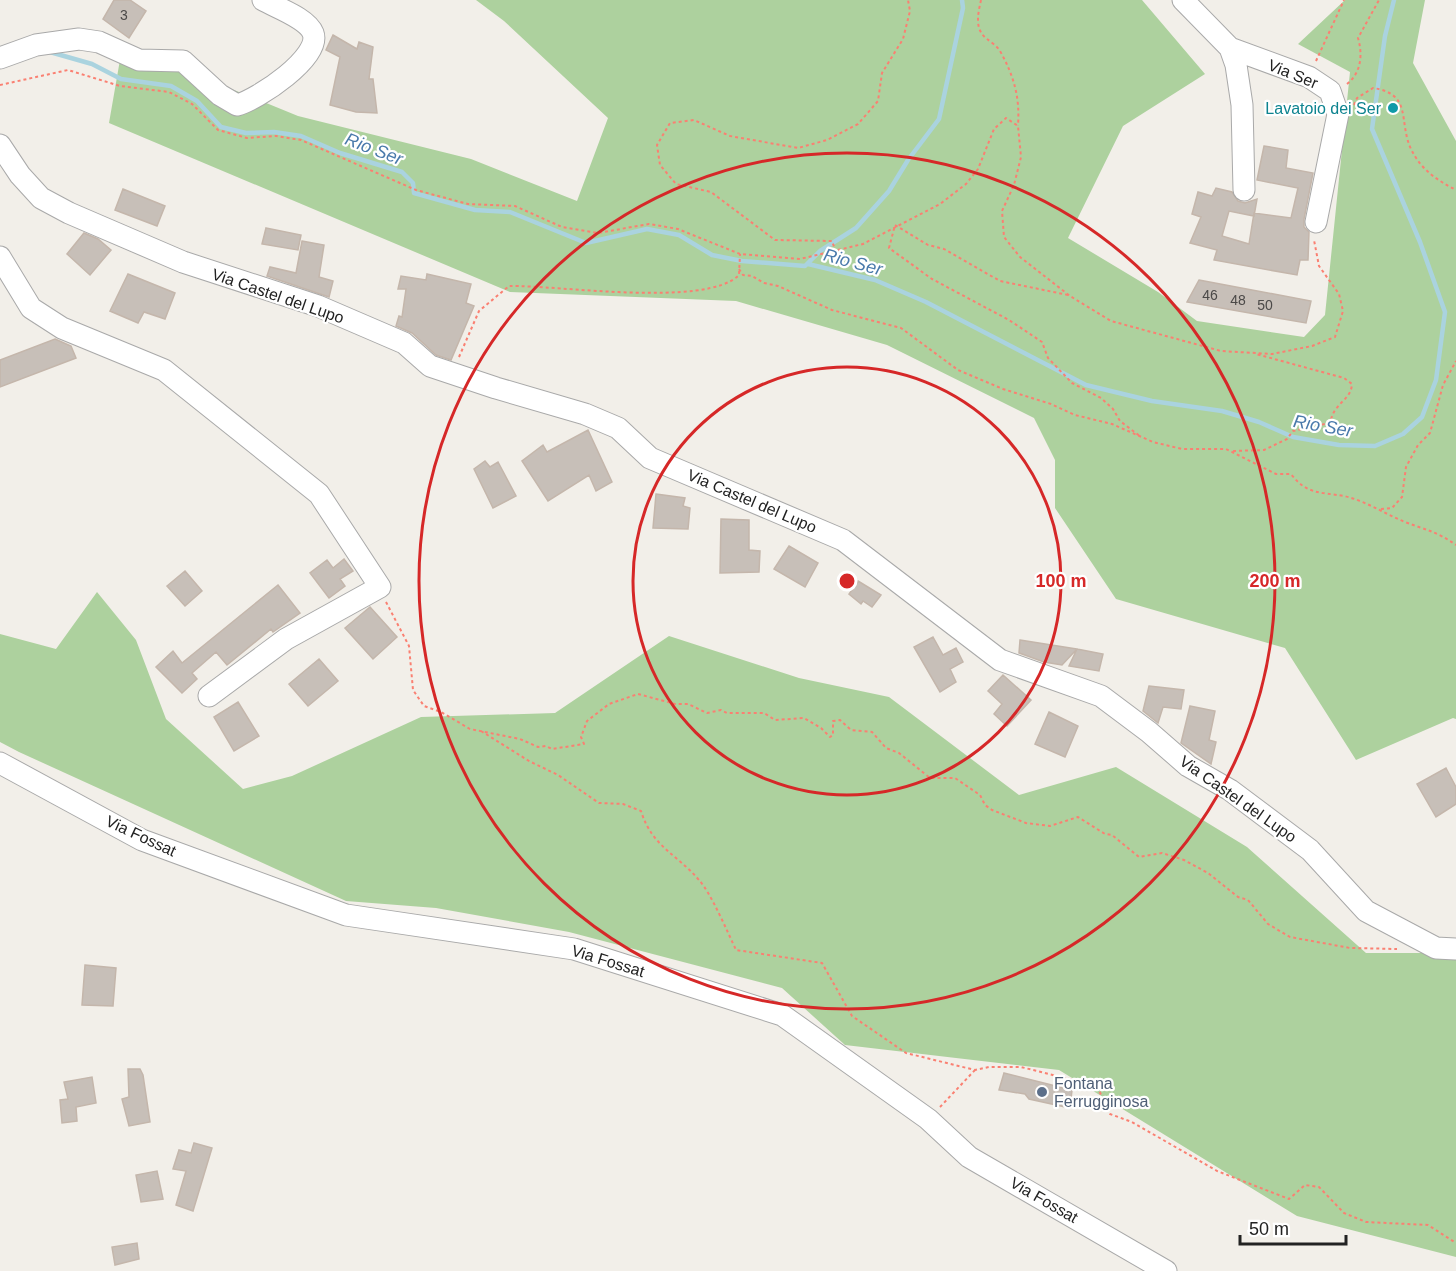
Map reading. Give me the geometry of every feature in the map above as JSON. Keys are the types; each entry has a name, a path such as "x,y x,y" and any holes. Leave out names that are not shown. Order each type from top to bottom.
{"street":[{"path":"0,67 36,45 79,39 99,42 138,60 183,61 220,95 237,105 247,103 309,55 314,46 313,33 305,23 263,0"},
{"name":"Via Ser","path":"1183,0 1230,48 1236,65 1242,105 1244,190"},
{"name":"Via Ser","path":"1230,48 1309,77 1330,91 1338,114 1316,222"},
{"name":"Via Castel del Lupo","path":"0,145 20,175 41,198 69,213 183,262 318,306 404,343 430,366 585,414 618,428 650,458 843,540 1000,660 1101,696 1149,732 1188,766 1230,790 1310,849 1366,911 1436,948 1456,949"},
{"path":"0,257 31,308 62,328 164,370 319,494 380,587 286,639 209,696"},
{"name":"Via Fossat","path":"0,763 142,840 346,915 574,949 782,1015 928,1119 969,1157 1166,1271"}],"path":[{"path":"836,252 832,241 776,240 711,192 676,184 660,165 657,145 670,123 694,120 729,136 798,147 827,140 858,124 878,101 882,73 903,39 910,11 909,0"},
{"path":"981,0 977,21 982,35 999,48 1016,84 1019,108 1021,157 1014,185 1002,211 1004,237 1020,258 1070,296 1111,321 1221,351 1282,352 1312,346 1335,337 1343,311 1339,294 1319,266 1314,238 1316,222"},
{"path":"1309,77 1344,0"},
{"path":"1344,86 1357,76 1362,52 1358,38 1379,0"},
{"path":"0,67 68,70 120,86 169,92 192,104 218,130 247,138 276,136 301,140 416,190 468,204 515,206 562,227 598,233 649,224 678,229 739,256 800,259 863,244 895,225 940,204 966,184 978,169 993,129 1006,118 1018,126"},
{"path":"1353,109 1357,98 1373,88 1389,90 1400,102 1411,149 1431,177 1456,190"},
{"path":"895,225 928,245 944,249 1000,281 1070,296"},
{"path":"895,225 888,249 932,279 1009,320 1042,342 1048,358 1072,383 1101,398 1113,408 1120,421 1143,438"},
{"path":"452,373 480,311 509,286 657,294 725,286 739,275 739,256"},
{"path":"739,269 743,275 752,276 770,286 778,286 832,310 901,328 958,370 1076,415 1112,424 1143,438 1182,449 1264,450 1287,439 1293,430 1329,423 1337,407 1343,404 1351,392 1353,384 1344,378 1249,353"},
{"path":"1378,509 1392,507 1402,497 1406,467 1418,445 1430,433 1443,385 1456,362"},
{"path":"1233,451 1276,474 1291,474 1300,485 1324,496 1345,496 1406,522 1436,531 1456,545"},
{"path":"380,587 409,646 410,677 416,697 431,710 441,712 470,729 479,729 504,738 520,739 538,747 577,747 584,744 581,737 587,721 609,705 638,694 675,704 688,704 707,713 721,710 727,713 764,713 776,720 804,718 821,728 830,737 833,735 833,721 840,720 851,730 872,732 886,748 899,753 930,778 947,776 968,784 980,795 986,806 1004,816 1041,826 1078,817 1105,834 1112,835 1139,857 1162,853 1184,860 1208,873 1238,897 1248,900 1268,924 1290,937 1350,948 1403,949"},
{"path":"479,729 529,761 558,775 599,803 623,804 641,811 646,828 662,848 701,882 736,950 822,963 852,1016 906,1053 975,1070 989,1067 1021,1067 1097,1086 1110,1114 1132,1122 1217,1171 1289,1199 1305,1185 1319,1188 1344,1213 1366,1222 1428,1225 1456,1243"},
{"path":"928,1119 975,1070"}],"green space":[{"path":"476,0 1142,0 1205,74 1123,126 1068,238 1158,292 1197,321 1304,337 1325,315 1350,72 1298,44 1345,0 1425,0 1413,63 1456,141 1456,719 1453,718 1356,760 1285,648 1116,599 1055,508 1055,460 1034,418 887,345 736,301 510,292 109,123 121,54 212,81 298,116 471,159 577,201 608,118 504,21"},
{"path":"97,592 136,640 166,719 243,789 292,776 421,717 555,713 669,636 799,678 889,697 1019,795 1116,767 1247,847 1366,953 1456,953 1456,1257 1297,1216 1059,1070 845,1045 782,988 569,932 436,908 346,901 0,742 0,634 56,649"}],"building":[{"path":"114,0 130,0 146,11 129,38 103,19"},
{"path":"333,35 357,49 359,42 373,47 369,79 373,79 377,113 356,112 330,105 340,57 326,50"},
{"path":"1264,146 1288,150 1286,168 1313,173 1304,219 1304,227 1309,232 1308,260 1300,260 1297,275 1214,260 1217,250 1190,243 1201,217 1192,214 1198,192 1212,196 1216,188 1232,192 1238,201 1245,203 1257,199 1255,213 1291,218 1298,188 1257,180","holes":["1229,211 1254,216 1249,244 1222,236"]},
{"path":"123,189 165,206 157,226 115,210"},
{"path":"266,228 301,235 298,250 262,244"},
{"path":"84,233 98,239 111,250 90,275 67,254"},
{"path":"302,241 324,245 319,277 333,281 329,297 267,276 270,267 296,273"},
{"path":"128,274 175,293 165,319 144,312 138,323 110,311"},
{"path":"427,274 471,284 466,303 474,306 451,360 436,355 412,333 396,326 399,316 402,317 406,289 398,289 401,276 426,280"},
{"path":"1199,280 1311,301 1306,323 1187,302"},
{"path":"55,339 71,346 76,358 0,387 0,360"},
{"path":"588,430 612,482 596,491 589,475 548,501 522,461 543,445 547,452"},
{"path":"485,461 490,467 498,462 516,496 493,508 474,469"},
{"path":"656,494 685,498 683,506 690,508 688,529 653,528"},
{"path":"721,519 749,520 749,550 760,551 759,572 720,573"},
{"path":"789,546 818,563 805,587 774,569"},
{"path":"344,559 353,571 340,579 345,586 329,598 310,573 327,560 333,568"},
{"path":"185,571 202,591 185,606 167,586"},
{"path":"858,581 881,595 872,607 863,601 861,604 849,594"},
{"path":"278,585 300,613 273,632 271,629 227,665 216,652 192,673 197,679 182,693 156,667 173,651 182,663"},
{"path":"370,607 397,637 373,659 345,628"},
{"path":"933,637 943,655 956,648 963,662 950,669 956,682 940,692 914,647"},
{"path":"1020,640 1077,649 1062,665 1044,662 1019,653"},
{"path":"1077,649 1103,654 1099,671 1069,666"},
{"path":"319,659 338,681 308,706 289,684"},
{"path":"1003,675 1031,700 1007,726 994,714 1002,704 988,691"},
{"path":"1149,686 1184,690 1181,709 1163,707 1158,723 1143,711"},
{"path":"238,702 259,736 234,751 214,717"},
{"path":"1190,706 1215,711 1209,740 1216,742 1211,764 1181,743"},
{"path":"1049,712 1078,726 1065,757 1035,744"},
{"path":"1446,768 1456,787 1456,804 1436,817 1417,784"},
{"path":"85,965 116,968 113,1006 82,1005"},
{"path":"128,1069 140,1069 143,1075 150,1122 129,1126 122,1099 129,1097"},
{"name":"Fontana Ferrugginosa","path":"1004,1073 1072,1090 1070,1108 1029,1099 1025,1094 999,1090"},
{"path":"92,1077 96,1103 76,1107 77,1121 62,1123 60,1100 68,1099 64,1082"},
{"path":"194,1143 212,1148 193,1211 176,1205 186,1171 173,1169 179,1150 191,1153"},
{"path":"157,1171 163,1199 141,1202 136,1175"},
{"path":"137,1243 139,1259 115,1265 112,1247"}],"waterway":[{"name":"Rio Ser","path":"50,52 92,64 121,79 171,86 197,101 221,127 246,133 274,132 301,136 340,153 402,172 413,183 414,193 475,210 510,212 586,243 647,229 679,235 712,255 742,261 805,266 820,251 856,228 889,191 908,160 939,119 963,8 962,0"},
{"name":"Rio Ser","path":"808,264 875,280 926,302 1086,385 1152,401 1222,411 1259,422 1293,437 1339,445 1375,446 1403,434 1422,417 1436,380 1445,312 1420,242 1372,129 1385,36 1394,0"}],"place":[{"name":"Lavatoio dei Ser","path":"1393,108"},
{"name":"Fontana Ferrugginosa","path":"1042,1092"}]}
